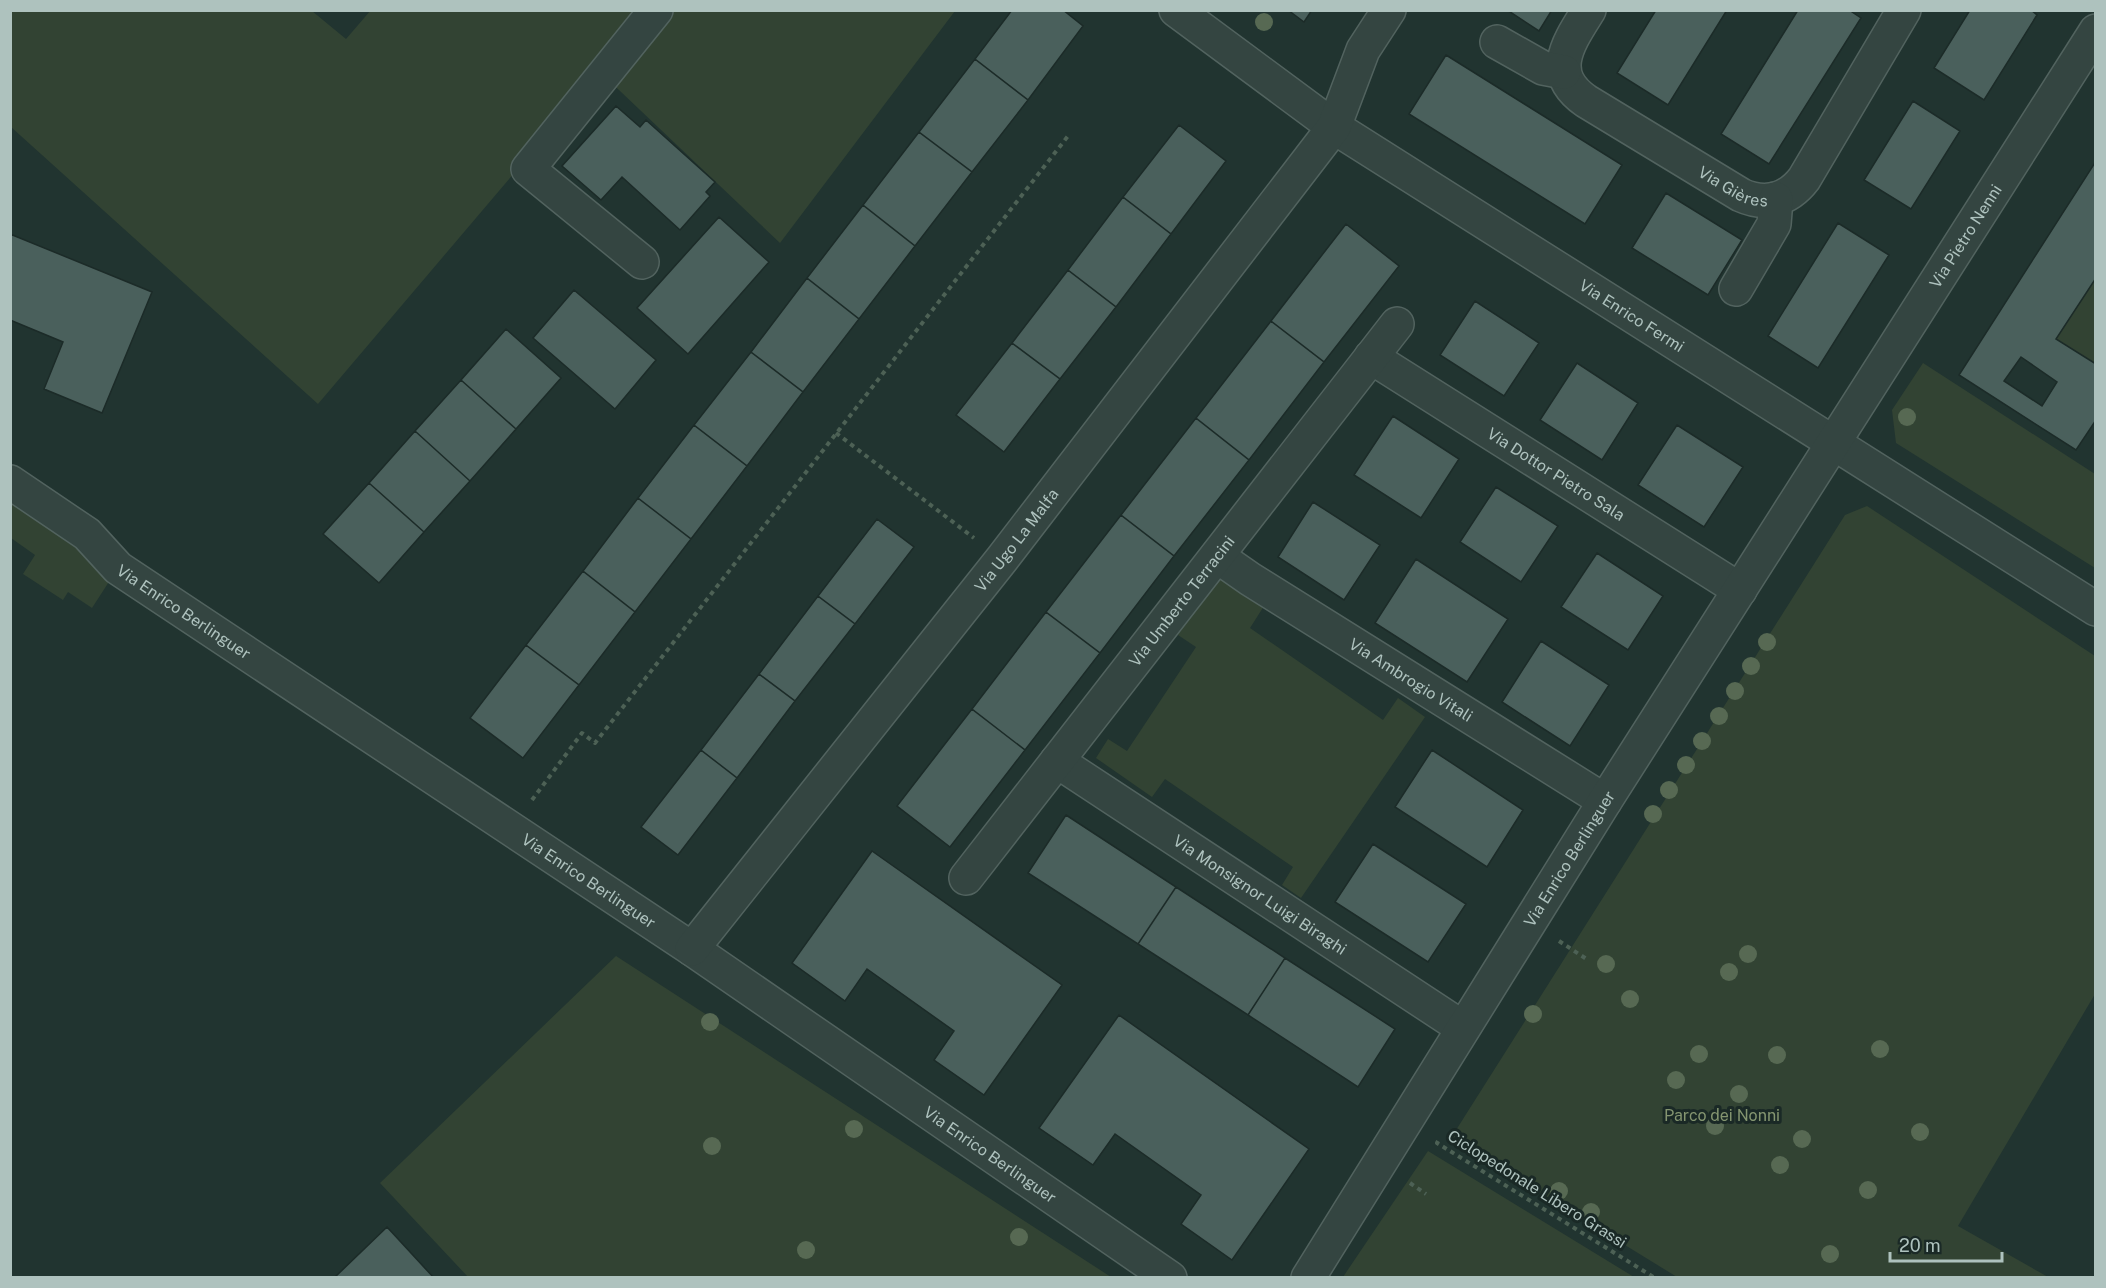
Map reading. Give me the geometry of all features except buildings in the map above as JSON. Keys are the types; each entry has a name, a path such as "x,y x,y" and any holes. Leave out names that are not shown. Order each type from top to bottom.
{"street":[{"path":"642,262 528,169 656,10"},
{"name":"Via Enrico Fermi","path":"1176,10 1334,127 2096,609"},
{"name":"Via Ugo La Malfa","path":"693,949 1002,559 1334,127 1363,50 1389,10"},
{"path":"1497,42 1543,68 1564,72 1566,50 1589,10"},
{"name":"Via Gières","path":"1564,72 1574,92 1586,101 1741,195 1762,201 1776,200 1795,189 1804,179 1904,10"},
{"name":"Via Pietro Nenni","path":"1834,444 2096,31"},
{"path":"1736,289 1774,224 1776,200"},
{"name":"Via Umberto Terracini","path":"966,878 1397,324"},
{"name":"Via Dottor Pietro Sala","path":"1371,357 1740,590"},
{"name":"Via Enrico Berlinguer","path":"1308,1278 1605,801 1834,444"},
{"name":"Via Enrico Berlinguer","path":"10,482 87,534 118,568 693,949 1170,1278"},
{"name":"Via Ambrogio Vitali","path":"1217,556 1605,801"},
{"name":"Via Monsignor Luigi Biraghi","path":"1057,761 1463,1028"}],"path":[{"path":"510,829 582,733 595,743 1068,136"},
{"path":"836,433 1002,559"},
{"path":"1558,941 1588,960"},
{"name":"Ciclopedonale Libero Grassi","path":"1442,1134 1437,1143 1654,1278"}],"green space":[{"path":"371,10 955,11 780,243 600,72 318,404 11,127 11,11 312,11 346,39"},
{"path":"2095,278 2095,364 2056,339"},
{"path":"1923,363 2095,474 2095,568 1896,443 1892,410"},
{"path":"10,502 114,574 92,608 68,592 63,600 23,574 35,555 11,538"},
{"name":"Parco dei Nonni","path":"1867,506 2095,656 2095,994 1958,1226 2048,1277 1677,1277 1451,1138 1845,515"},
{"path":"1218,574 1264,606 1250,628 1383,720 1398,698 1425,717 1301,898 1282,885 1293,867 1165,779 1152,797 1096,758 1108,739 1127,751 1196,647 1178,635"},
{"path":"616,956 1111,1277 468,1277 380,1183"},
{"path":"1428,1151 1634,1277 1343,1277"}]}
